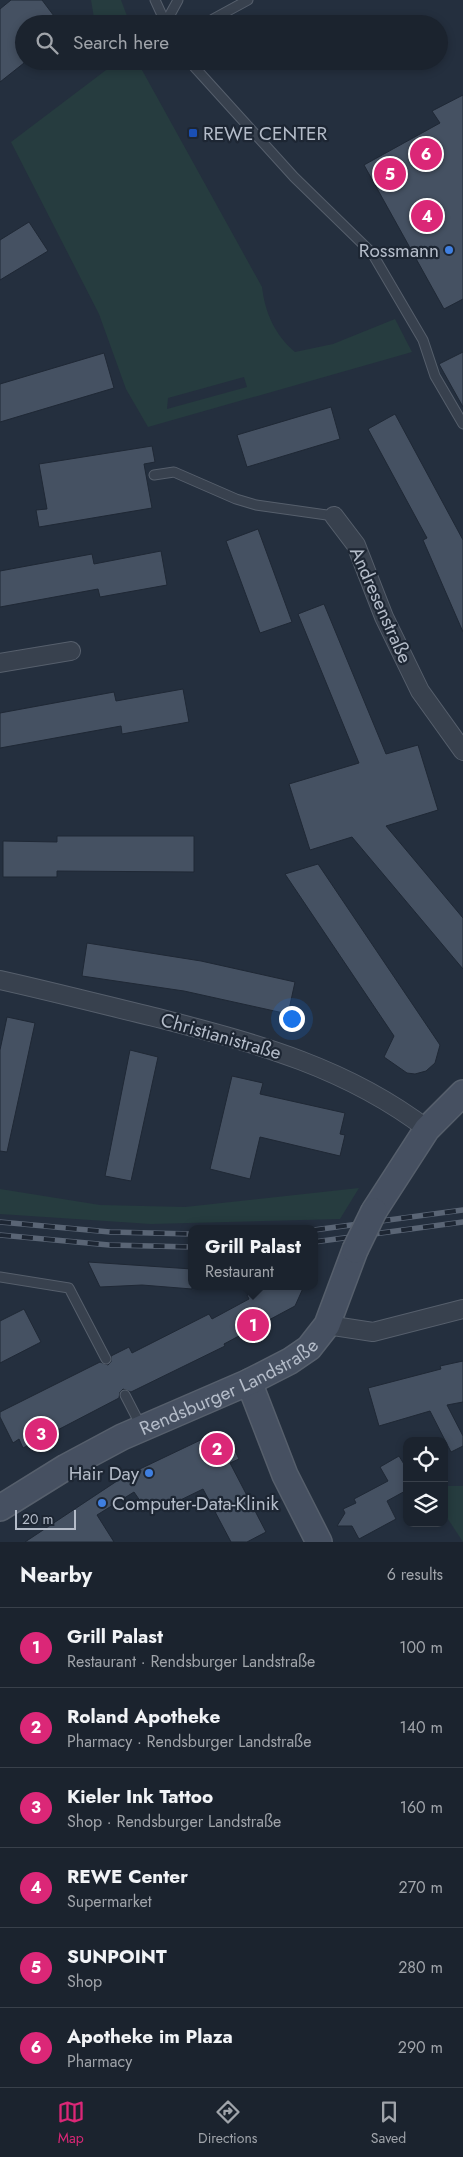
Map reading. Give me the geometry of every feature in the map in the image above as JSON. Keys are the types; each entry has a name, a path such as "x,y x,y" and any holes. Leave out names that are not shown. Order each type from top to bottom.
{"street":[{"name":"Andresenstraße","path":"334,516 356,545 384,618 420,691 463,751"},
{"path":"0,663 71,651"},
{"name":"Christianistraße","path":"0,980 268,1048 314,1064 364,1087 427,1129"},
{"path":"327,1325 355,1250 374,1211 427,1129 463,1092"},
{"name":"Rendsburger Landstraße","path":"0,1508 66,1467 142,1428 249,1382 290,1361 309,1348 327,1325 373,1332 463,1309"},
{"path":"249,1382 285,1475 319,1542"}],"lane":[{"path":"155,0 162,15"},
{"path":"170,15 178,0"},
{"path":"220,15 248,0"},
{"path":"197,70 294,177 372,253 422,340 435,376 463,424"},
{"name":"Andresenstraße","path":"154,476 174,472 256,505 334,516"},
{"path":"0,1277 70,1288 106,1359"},
{"path":"125,1395 142,1428"}],"green space":[{"path":"91,0 121,0 127,15 94,15"},
{"path":"106,70 142,70 262,287 268,315 288,345 295,352 333,344 395,319 412,352 148,427 126,389 99,314 11,142","holes":["244,377 247,387 167,409 168,398"]},
{"path":"359,1188 340,1219 151,1224 0,1214 0,1189 100,1205 185,1207"},
{"path":"448,1486 463,1486 463,1542 448,1519"}],"building":[{"path":"11,0 42,0 53,15 15,15 15,70 0,82 0,9"},
{"name":"REWE CENTER","path":"463,95 463,299 444,309 364,165 440,123 432,111"},
{"path":"29,222 48,251 0,280 0,240"},
{"path":"463,352 463,407 439,364"},
{"path":"104,353 114,388 0,422 0,384"},
{"path":"331,407 340,439 247,467 237,435"},
{"path":"395,414 463,540 463,632 423,540 427,538 368,429"},
{"path":"152,446 155,462 144,464 152,508 39,527 36,510 47,509 39,464"},
{"path":"258,529 292,622 260,633 226,541"},
{"path":"161,551 167,585 100,597 98,589 0,607 0,571 92,554 94,564"},
{"path":"324,604 386,754 418,745 438,810 386,826 463,918 463,969 352,837 310,850 289,784 359,763 298,614"},
{"path":"183,689 189,722 122,734 121,726 0,748 0,713 114,692 116,701"},
{"path":"57,836 194,836 194,872 57,871 57,877 3,877 3,841 57,842"},
{"path":"318,864 440,1045 435,1063 426,1071 415,1074 407,1073 384,1057 394,1036 285,874"},
{"path":"87,943 201,961 295,982 288,1014 184,991 82,976"},
{"path":"7,1017 35,1023 7,1152 0,1151 0,1050"},
{"path":"130,1050 158,1057 131,1181 105,1176"},
{"path":"232,1076 263,1083 260,1094 345,1113 340,1134 345,1135 340,1156 260,1137 250,1179 210,1169"},
{"path":"88,1262 188,1269 188,1289 142,1285 100,1287"},
{"path":"258,1290 302,1290 295,1306 224,1344 225,1346 131,1392 123,1389 120,1392 119,1398 23,1448 19,1439 13,1443 0,1417 0,1412 100,1362 108,1365 111,1362 111,1356 129,1347 132,1353 209,1314 212,1319 249,1299 247,1295"},
{"path":"24,1309 41,1342 0,1363 0,1321"},
{"path":"463,1361 463,1402 447,1405 463,1436 463,1446 451,1452 448,1446 448,1437 443,1437 430,1411 379,1426 368,1388 441,1369 440,1366"},
{"path":"209,1436 232,1445 239,1459 230,1463 266,1532 247,1542 231,1542 203,1489 158,1511 154,1503 145,1508 134,1492 97,1515 114,1542 25,1542 123,1477"},
{"path":"399,1456 403,1462 403,1492 387,1501 396,1519 359,1539 352,1526 337,1526 345,1513 343,1509 356,1503 354,1499 388,1481 380,1467"}],"railway":[{"path":"318,1229 463,1210"},
{"path":"0,1222 110,1232 188,1234"},
{"path":"318,1241 463,1222"},
{"path":"0,1235 109,1245 188,1247"}],"place":[{"name":"REWE CENTER","path":"193,133"},
{"name":"Apotheke im Plaza","path":"426,154"},
{"name":"SUNPOINT","path":"390,174"},
{"name":"REWE Center","path":"427,216"},
{"name":"Rossmann","path":"449,250"},
{"name":"Grill Palast","path":"253,1325"},
{"name":"Kieler Ink Tattoo","path":"41,1434"},
{"name":"Roland Apotheke","path":"217,1449"},
{"name":"Hair Day","path":"149,1473"},
{"name":"Computer-Data-Klinik","path":"102,1503"}]}
